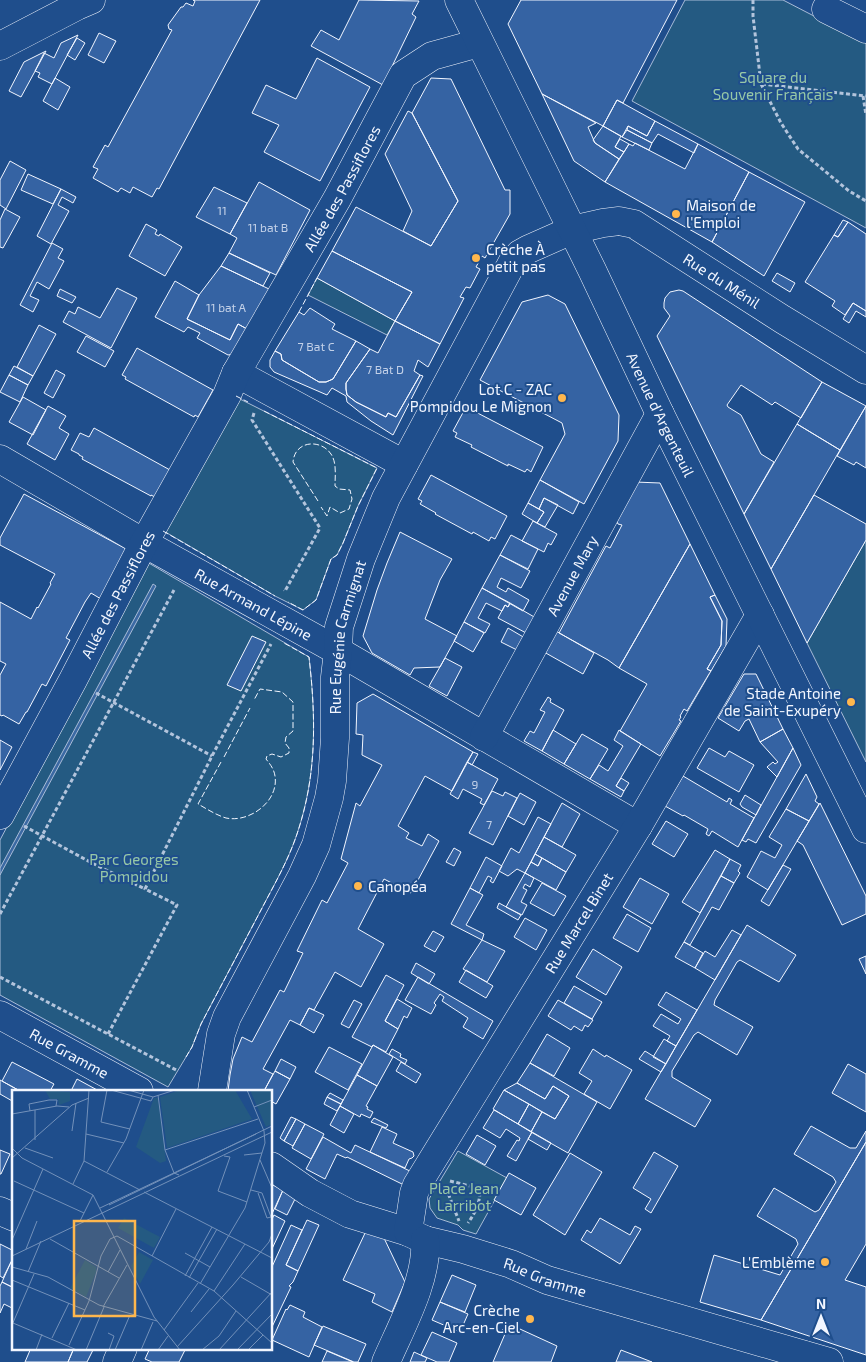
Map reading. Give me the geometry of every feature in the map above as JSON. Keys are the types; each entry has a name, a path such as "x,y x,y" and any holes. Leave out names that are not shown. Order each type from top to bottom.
{"street":[{"name":"Avenue d'Argenteuil","path":"458,0 572,230 660,414 866,829"},
{"path":"0,46 83,2"},
{"path":"826,9 866,29"},
{"name":"Allée des Passiflores","path":"0,815 144,543 227,394 236,373 337,198 403,75 432,56 478,42"},
{"name":"Rue du Ménil","path":"572,230 619,221 634,224 782,319 866,370"},
{"name":"Rue Eugénie Carmignat","path":"212,1090 221,1034 227,1017 302,876 316,845 332,781 335,738 335,677 339,627 361,559 386,498 513,261 529,249 572,230"},
{"path":"236,373 404,464"},
{"name":"Avenue Mary","path":"484,737 660,414"},
{"name":"Rue Armand Lépine","path":"0,459 144,543 338,651 638,826"},
{"name":"Rue Marcel Binet","path":"386,1362 417,1289 424,1257 416,1236 414,1193 435,1173 760,615"},
{"name":"Rue Gramme","path":"0,1016 137,1090"},
{"name":"Rue Gramme","path":"272,1167 310,1193 350,1214 511,1264 547,1280 799,1358 829,1362"},
{"path":"0,1211 12,1216"},
{"path":"116,1362 122,1350"}],"path":[{"path":"753,0 753,16 761,84 781,123 798,149 849,191 866,201"},
{"path":"761,84 864,96 866,115"},
{"path":"264,389 252,420 320,528 285,591 277,586"},
{"path":"0,914 112,702 174,590"},
{"path":"145,889 212,756 284,621"},
{"path":"97,694 212,756"},
{"path":"26,827 92,863 178,905 108,1034"},
{"path":"0,977 178,1071"},
{"path":"435,1173 459,1221"},
{"path":"435,1173 474,1187 480,1193 479,1203 474,1214 463,1230"}],"green space":[{"name":"Square du Souvenir Français","path":"685,0 783,0 866,43 866,228 632,101"},
{"path":"317,278 395,321 387,335 308,295"},
{"path":"234,396 377,468 337,555 331,559 316,600 303,610 275,596 162,530"},
{"name":"Stade Antoine de Saint-Exupéry","path":"866,540 866,762 807,643"},
{"name":"Parc Georges Pompidou","path":"147,562 309,657 314,724 308,790 304,812 293,844 276,882 201,1024 192,1047 168,1087 0,995 0,840"},
{"name":"Place Jean Larribot","path":"458,1151 507,1178 476,1234 437,1218 430,1208 429,1199"}],"shaded area":[{"path":"153,584 156,586 0,875 0,868"}],"building":[{"path":"193,0 260,0 159,189 157,188 152,197 133,187 130,193 121,188 118,192 93,178 98,169 93,167 105,145 108,147 172,30 169,29 168,25 186,3 193,6 195,1"},
{"path":"359,0 419,1 412,14 416,17 383,85 311,46 321,30 339,40"},
{"path":"521,0 677,0 623,103 617,100 603,126 542,94 508,24"},
{"path":"99,33 116,41 104,63 88,55"},
{"path":"78,35 52,84 38,77 40,73 35,71 44,53 54,58 61,43"},
{"path":"77,38 85,43 75,60 67,55"},
{"path":"46,51 21,97 9,91 24,62"},
{"path":"317,58 370,87 320,181 264,152 279,125 252,113 266,85 296,99"},
{"path":"55,78 70,87 58,110 43,101"},
{"path":"431,78 451,79 505,190 510,190 510,214 485,258 482,256 476,267 480,269 470,288 466,287 460,297 464,298 440,344 395,321 412,292 332,251 356,207 431,246 458,201 412,113"},
{"path":"542,94 596,123 588,127 595,143 619,159 605,182 574,161"},
{"path":"617,100 655,121 647,136 628,126 622,137 603,126"},
{"path":"408,111 412,113 458,201 431,246 403,231 412,211 385,154"},
{"path":"655,121 698,144 694,153 658,134 652,143 627,130 628,126 647,136"},
{"path":"603,126 621,136 615,147 624,152 619,159 593,140"},
{"path":"627,130 652,143 649,150 622,137"},
{"path":"620,139 629,144 624,152 615,147"},
{"path":"635,143 685,169 698,144 749,172 712,242 605,182 629,144 633,146"},
{"path":"10,161 26,170 6,209 0,205 0,180"},
{"path":"749,172 805,202 764,276 712,242"},
{"path":"28,174 61,189 53,204 21,190"},
{"path":"259,182 310,210 276,275 229,253 237,238 230,234"},
{"path":"214,187 247,203 230,234 196,217"},
{"path":"61,189 76,197 73,203 62,197 58,205 69,211 51,244 37,236"},
{"path":"5,209 20,217 3,248 0,247 0,220"},
{"path":"843,220 848,222 838,237 834,235"},
{"path":"848,222 866,234 866,311 853,303 845,315 832,306 835,301 805,282 834,235 838,237"},
{"path":"146,224 157,230 155,234 159,236 160,234 182,247 165,276 129,256"},
{"path":"52,243 63,249 58,258 64,261 49,289 37,282 30,296 39,300 33,312 20,305"},
{"path":"332,251 412,292 395,321 317,278"},
{"path":"229,253 270,273 263,286 221,266"},
{"path":"221,266 269,289 247,329 238,324 230,340 187,319 199,295"},
{"path":"777,273 795,283 790,292 772,281"},
{"path":"175,281 199,295 187,319 230,340 238,324 247,329 234,354 228,355 197,338 200,333 188,327 184,332 155,317"},
{"path":"117,288 137,298 111,348 63,322 69,311 75,314 78,307 100,318"},
{"path":"60,289 76,297 72,303 57,296"},
{"path":"679,290 822,382 801,418 775,402 772,405 741,385 727,405 741,415 761,454 774,462 744,514 657,336 670,316 664,308 665,298 670,292"},
{"name":"Lot C - ZAC Pompidou Le Mignon","path":"548,295 565,304 619,415 618,441 584,504 540,480 565,434 562,423 480,380 522,302"},
{"path":"853,303 866,311 866,317 856,311 849,323 843,319"},
{"path":"310,308 335,324 332,329 356,341 333,379 326,382 319,382 282,360 281,354 275,351 299,312 304,315"},
{"path":"395,321 440,344 428,367 418,360 414,371 420,375 396,417 388,413 386,417 356,402 347,395 346,383 370,349 378,353"},
{"path":"39,325 56,334 33,376 17,367"},
{"path":"86,336 114,351 105,367 77,352"},
{"path":"356,341 370,349 346,383 347,395 356,402 386,417 388,413 396,417 420,375 423,376 393,435 371,421 347,402 346,396 332,388 327,395 274,372 270,367 270,360 275,351 281,354 282,360 319,382 326,382 333,379"},
{"path":"137,348 213,390 198,417 195,415 194,417 125,379 126,377 122,375"},
{"path":"14,366 33,376 28,385 9,375"},
{"path":"56,370 65,375 53,398 44,393"},
{"path":"9,375 28,385 20,402 0,392"},
{"path":"822,382 866,406 840,450 797,424"},
{"path":"23,397 46,410 33,435 9,422"},
{"path":"48,406 66,416 59,428 69,434 55,460 27,444"},
{"path":"866,406 866,468 856,462 854,465 837,456"},
{"path":"466,407 543,447 531,472 527,469 525,472 508,464 508,466 455,437 457,433 453,431"},
{"path":"797,424 840,450 771,569 744,514"},
{"path":"94,428 170,470 155,497 82,459 83,457 71,450 80,433 89,437"},
{"path":"431,475 507,516 495,539 491,537 489,541 473,532 472,534 420,504 422,501 418,499"},
{"path":"540,480 579,502 573,514 544,498 539,509 528,503"},
{"path":"635,482 660,483 690,544 619,668 559,633 606,546 610,548 622,525 618,524 615,518"},
{"path":"24,494 128,550 101,599 91,593 85,602 66,638 70,640 46,686 42,684 19,724 0,715 0,675 6,664 0,661 0,602 31,619 55,574 0,545 0,538"},
{"path":"814,495 866,524 866,540 807,643 771,569"},
{"path":"544,498 558,505 545,527 537,523 544,512 539,509"},
{"path":"528,503 544,512 537,523 522,514"},
{"path":"533,521 557,534 551,545 548,543 544,552 522,541"},
{"path":"400,532 452,559 440,580 425,619 457,636 440,667 414,668 410,675 372,653 363,636 377,590"},
{"path":"511,535 538,549 528,569 500,555"},
{"path":"690,544 715,595 710,597 722,621 721,645 707,669 711,671 687,711 684,709 679,720 681,721 660,756 620,731 647,684 619,668"},
{"path":"500,555 530,571 521,588 501,578 497,587 506,592 508,588 529,600 523,611 482,588"},
{"path":"482,588 510,603 508,607 505,605 502,611 486,603 478,618 490,624 485,633 464,622"},
{"path":"715,595 727,619 726,646 711,671 707,669 721,645 722,621 710,597"},
{"path":"510,603 536,618 528,634 498,618 505,605 508,607"},
{"path":"464,622 484,633 473,652 454,641"},
{"path":"508,628 525,638 517,650 501,642"},
{"path":"556,631 594,653 583,674 544,652"},
{"path":"252,636 266,642 241,691 227,685"},
{"path":"445,658 462,667 447,696 429,686"},
{"path":"744,674 756,674 783,729 760,742 749,719 745,721 739,731 718,718"},
{"name":"Canopéa","path":"373,694 473,752 452,791 425,776 398,826 409,833 406,838 422,846 428,834 439,841 411,893 384,879 358,929 384,944 361,987 335,972 314,1010 309,1008 300,1025 290,1020 263,1069 273,1074 265,1090 228,1090 233,1059 242,1037 252,1042 280,990 284,992 303,953 297,951 322,900 327,903 348,863 341,859 356,803 360,806 382,765 362,755 363,735 356,734 357,703"},
{"path":"548,697 551,699 550,702 564,710 542,751 524,741 530,731 534,733 545,712 540,710"},
{"path":"783,729 793,748 777,777 767,767 773,762 775,764 778,762 760,742"},
{"path":"553,730 576,744 564,764 542,751"},
{"path":"619,730 641,744 616,786 624,791 621,797 590,779 599,765 608,771 623,746 614,740"},
{"path":"582,734 608,749 590,779 564,764"},
{"path":"0,740 12,747 0,770"},
{"path":"709,748 725,757 729,751 754,765 739,792 697,768"},
{"path":"793,748 801,765 756,843 748,839 746,842 742,840"},
{"path":"473,752 478,754 472,765 467,762"},
{"path":"467,762 498,779 484,805 480,803 482,799 463,789 458,799 450,794"},
{"path":"806,774 817,797 815,801 819,804 809,821 786,809"},
{"path":"683,776 727,802 729,798 732,800 730,804 754,818 738,847 712,831 709,836 706,834 708,829 665,806"},
{"path":"621,778 629,783 624,791 616,786"},
{"path":"492,791 503,796 505,792 517,798 493,845 469,833"},
{"path":"520,793 536,802 524,825 508,816"},
{"path":"745,795 761,805 756,815 740,804"},
{"path":"562,803 580,814 562,847 544,837"},
{"path":"820,803 866,896 866,914 842,925 803,845 797,841"},
{"path":"786,809 809,821 768,890 747,877 761,851 775,858 782,845 769,837"},
{"path":"538,817 551,824 525,873 517,869 508,876 499,871 511,848 519,853"},
{"path":"666,821 688,834 674,857 652,844"},
{"path":"544,837 576,855 566,872 535,854"},
{"path":"454,848 461,852 454,866 446,862"},
{"path":"715,850 730,859 700,913 682,902"},
{"path":"535,854 542,858 538,866 531,862"},
{"path":"486,857 502,866 493,883 490,881 492,878 488,876 479,893 470,888"},
{"path":"542,858 566,872 556,890 525,873 531,862 538,866"},
{"path":"730,859 741,865 738,871 740,873 734,883 721,876"},
{"path":"783,865 791,869 769,906 761,901"},
{"path":"525,873 534,878 530,887 525,884 523,888 527,890 521,902 527,905 522,915 506,907"},
{"path":"721,876 734,883 719,910 712,907 690,945 684,942"},
{"path":"640,878 669,894 652,924 623,907"},
{"path":"542,883 566,896 554,916 530,903"},
{"path":"470,888 483,895 466,925 484,934 482,940 451,924"},
{"path":"499,903 521,915 518,920 497,908"},
{"path":"627,914 651,928 638,952 613,938"},
{"path":"525,918 547,930 536,950 514,937"},
{"path":"747,925 796,955 779,982 740,960 737,962 714,1005 753,1027 737,1055 698,1032 694,1035 672,1071 672,1077 711,1100 695,1127 645,1099"},
{"path":"732,930 741,935 715,980 695,968 705,951 715,957"},
{"path":"433,931 444,937 435,952 424,946"},
{"path":"482,940 505,951 487,982 463,969"},
{"path":"684,942 703,953 695,968 675,957"},
{"path":"593,949 622,967 606,995 576,977"},
{"path":"866,956 866,974 859,959"},
{"path":"416,963 435,974 429,984 411,973"},
{"path":"466,970 493,986 486,998 459,982"},
{"path":"386,975 404,985 385,1021 398,1029 386,1052 352,1037"},
{"path":"418,977 493,1021 483,1039 463,1027 468,1018 442,1001 444,997 440,994 434,1003 436,1005 431,1014 405,1000"},
{"path":"574,986 602,1002 592,1019 564,1003"},
{"path":"666,992 697,1010 676,1046 667,1041 670,1036 653,1026 661,1014 678,1024 681,1019 658,1005"},
{"path":"397,999 412,1008 407,1018 404,1016 398,1029 385,1021"},
{"path":"354,1000 362,1004 349,1028 341,1024"},
{"path":"558,1000 593,1020 588,1027 585,1025 582,1031 574,1026 571,1030 548,1016"},
{"path":"309,1008 324,1015 314,1033 300,1025"},
{"path":"547,1034 570,1048 554,1076 530,1063"},
{"path":"664,1039 676,1046 666,1064 653,1057"},
{"path":"373,1045 393,1057 377,1086 357,1075"},
{"path":"329,1047 362,1064 348,1090 315,1072"},
{"path":"392,1049 401,1054 400,1057 407,1060 405,1064 389,1054"},
{"path":"593,1049 632,1070 610,1109 584,1094 592,1081 579,1073"},
{"path":"645,1051 666,1064 661,1072 639,1059"},
{"path":"281,1059 296,1067 290,1079 275,1071"},
{"path":"12,1062 54,1084 51,1090 18,1090 2,1081"},
{"path":"401,1062 421,1074 416,1083 396,1071"},
{"path":"530,1063 597,1102 568,1153 531,1132 542,1112 555,1119 569,1096 553,1086 545,1099 517,1083"},
{"path":"848,1064 866,1074 866,1112 832,1093"},
{"path":"275,1071 290,1079 276,1104 272,1102 272,1090 265,1090"},
{"path":"357,1075 377,1086 366,1106 368,1107 367,1109 373,1112 370,1118 361,1114 360,1117 340,1106"},
{"path":"77,1079 97,1090 72,1090"},
{"path":"0,1080 18,1090 12,1090 12,1101 0,1094"},
{"path":"517,1083 545,1099 553,1086 569,1096 555,1119 504,1090"},
{"path":"504,1090 529,1104 518,1124 493,1109"},
{"path":"330,1093 343,1100 341,1104 327,1097"},
{"path":"327,1097 341,1104 337,1111 324,1104"},
{"path":"529,1104 542,1112 531,1132 518,1124"},
{"path":"340,1106 354,1114 344,1133 330,1125"},
{"path":"494,1110 532,1132 516,1161 507,1156 520,1138 506,1129 500,1138 483,1128"},
{"path":"291,1117 296,1119 284,1141 280,1138"},
{"path":"374,1118 388,1125 386,1128 371,1122"},
{"path":"296,1119 305,1124 293,1146 284,1141"},
{"path":"305,1124 324,1134 311,1159 292,1148"},
{"path":"811,1126 850,1148 856,1148 866,1131 866,1142 761,1320 700,1302 714,1255 780,1275 798,1244 796,1239 757,1216 774,1188 815,1212 819,1210 836,1182 833,1177 794,1154"},
{"path":"382,1127 397,1134 393,1143 413,1152 414,1156 409,1159 405,1168 370,1152"},
{"path":"532,1132 551,1143 547,1150 528,1139"},
{"path":"477,1135 496,1146 485,1165 466,1154"},
{"path":"323,1137 351,1153 355,1145 412,1172 404,1185 337,1154 325,1179 306,1169"},
{"name":"L'Emblème","path":"866,1142 866,1244 845,1280 866,1287 866,1355 761,1320"},
{"path":"0,1150 10,1154 1,1174 0,1174"},
{"path":"654,1152 678,1166 651,1213 645,1209 651,1199 633,1188"},
{"path":"570,1153 602,1172 565,1235 533,1215"},
{"path":"509,1173 536,1188 521,1215 494,1200"},
{"path":"272,1184 283,1190 272,1214"},
{"path":"283,1190 296,1197 287,1215 275,1209"},
{"path":"274,1215 285,1221 272,1249 272,1219"},
{"path":"600,1218 630,1235 635,1226 641,1229 620,1264 581,1240 587,1230 591,1233"},
{"path":"307,1220 319,1225 298,1271 286,1265"},
{"path":"291,1225 302,1230 286,1265 298,1271 289,1286 291,1287 272,1327 272,1267"},
{"path":"366,1231 383,1236 405,1282 392,1312 372,1302 375,1294 343,1280"},
{"path":"0,1244 12,1250 12,1260 3,1278 0,1276"},
{"path":"11,1262 12,1262 12,1287 2,1282"},
{"path":"452,1275 476,1285 465,1312 440,1302"},
{"path":"2,1282 12,1287 12,1308 4,1304 0,1313 0,1286"},
{"path":"440,1302 468,1314 460,1332 432,1320"},
{"path":"290,1305 305,1312 303,1317 322,1327 309,1357 272,1340 286,1309"},
{"path":"509,1324 557,1346 551,1362 493,1362 505,1334 501,1333 503,1329 506,1330"},
{"path":"323,1326 366,1344 358,1362 314,1345"},
{"path":"432,1332 457,1343 449,1362 437,1362 421,1355"},
{"path":"30,1350 73,1350 68,1362 25,1362"},
{"path":"73,1350 93,1350 87,1362 68,1362"},
{"path":"149,1350 185,1350 179,1362 152,1362 145,1359"},
{"path":"621,1350 652,1362 616,1362"},
{"path":"327,1351 353,1362 322,1362"},
{"path":"414,1352 427,1358 425,1362 410,1362"}],"fence":[{"path":"299,312 317,278"},
{"path":"236,396 248,402"},
{"path":"264,411 377,468 337,555 331,559 316,600 303,610 288,602"},
{"path":"318,501 293,462 298,449 309,444 321,446 331,454 335,465 335,486 339,489 350,490 352,499 349,509 340,513 330,507 327,516 321,507"},
{"path":"163,531 275,596"},
{"path":"186,1057 201,1024 276,882 293,844 304,812 311,768 314,724 309,657 284,643"},
{"path":"221,762 198,804 222,817 235,819 253,814 268,802 275,785 275,776 272,767 266,759 267,756 272,754 281,757 289,753 289,748 285,743 286,737 293,731 293,702 282,692 260,689 254,700"},
{"path":"224,757 250,708"}],"place":[{"name":"Maison de l'Emploi","path":"676,214"},
{"name":"Crèche À petit pas","path":"476,258"},
{"name":"Lot C - ZAC Pompidou Le Mignon","path":"562,398"},
{"name":"Stade Antoine de Saint-Exupéry","path":"851,702"},
{"name":"Canopéa","path":"358,886"},
{"name":"L'Emblème","path":"825,1262"},
{"name":"Crèche Arc-en-Ciel","path":"530,1319"}]}
